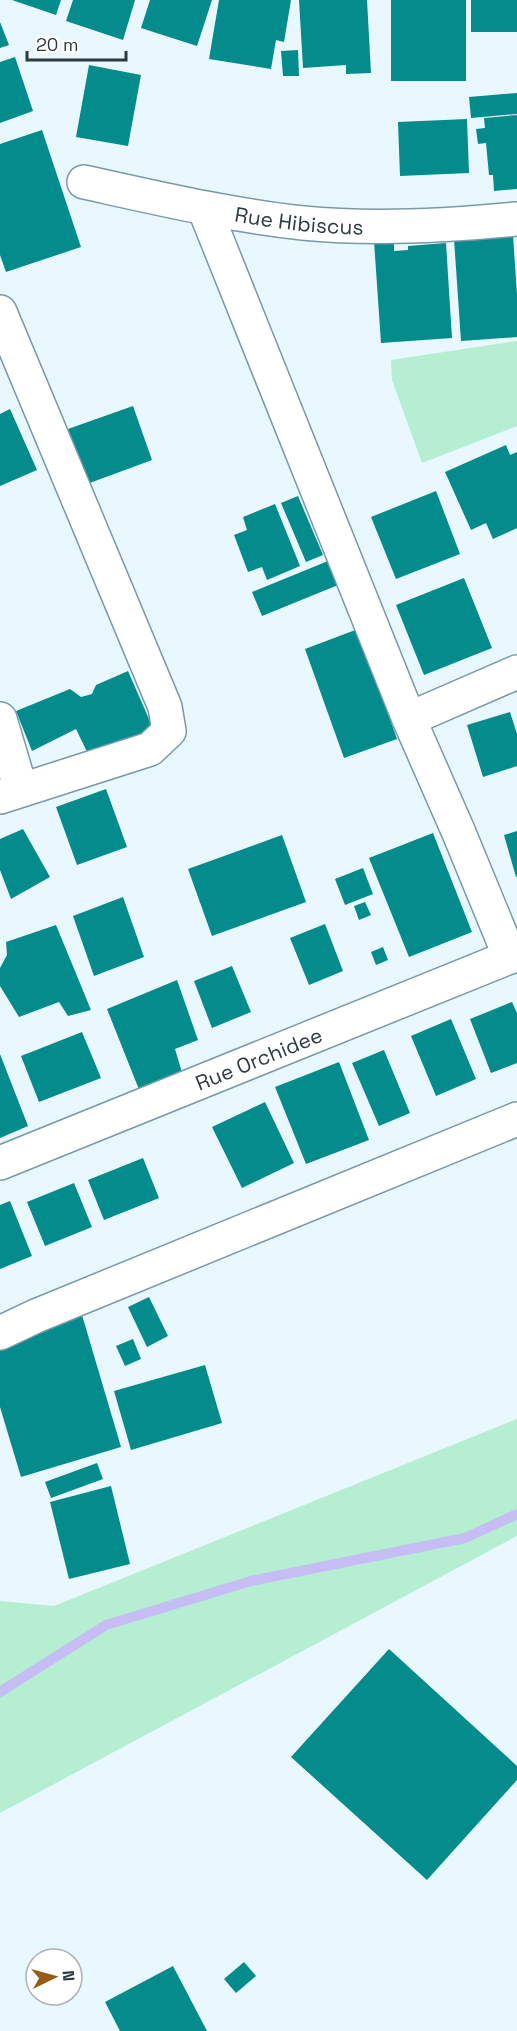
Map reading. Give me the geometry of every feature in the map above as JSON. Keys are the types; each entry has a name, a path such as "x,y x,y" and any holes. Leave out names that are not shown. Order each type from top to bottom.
{"street":[{"name":"Rue Hibiscus","path":"84,182 205,210 304,223 369,226 462,224 517,219"},
{"path":"205,210 409,719 513,956"},
{"path":"0,312 165,707 169,731 150,749 10,794 0,719"},
{"path":"409,719 517,672"},
{"name":"Rue Orchidee","path":"0,1163 513,956"},
{"path":"0,1333 36,1316 517,1119"}],"green space":[{"path":"517,341 517,426 422,463 392,380 391,360"},
{"path":"517,1419 517,1536 0,1813 0,1601 54,1606"}],"building":[{"path":"12,0 61,0 56,15"},
{"path":"73,0 135,0 123,40 66,21"},
{"path":"150,0 212,0 197,46 141,28"},
{"path":"219,0 291,0 284,42 276,40 271,69 209,59"},
{"path":"299,0 367,0 371,73 346,74 346,65 303,68"},
{"path":"391,0 466,0 466,81 391,81"},
{"path":"471,0 517,0 517,32 471,32"},
{"path":"0,22 9,45 0,48"},
{"path":"298,50 299,76 283,76 281,51"},
{"path":"15,57 33,111 0,123 0,62"},
{"path":"89,65 141,75 128,146 76,137"},
{"path":"517,93 517,114 471,118 469,97"},
{"path":"517,115 517,189 494,191 493,175 489,175 486,143 478,144 476,129 485,128 484,118"},
{"path":"467,119 469,173 400,176 398,122"},
{"path":"42,130 81,247 6,272 0,255 0,144"},
{"path":"513,235 517,337 461,341 454,239"},
{"path":"394,240 394,251 408,250 408,246 446,243 452,338 381,343 374,241"},
{"path":"133,406 152,460 87,484 68,429"},
{"path":"10,409 37,470 0,486 0,414"},
{"path":"506,445 510,455 517,452 517,528 493,539 486,523 471,530 445,472"},
{"path":"436,491 460,554 396,579 371,517"},
{"path":"298,496 323,555 306,562 281,503"},
{"path":"275,504 300,566 267,580 262,567 248,572 234,535 247,530 243,517"},
{"path":"333,559 343,583 262,616 252,592"},
{"path":"464,578 492,648 424,675 396,605"},
{"path":"358,629 397,739 344,758 305,649"},
{"path":"128,671 156,735 90,758 76,729 32,751 16,711 70,689 81,697 92,694 96,685"},
{"path":"510,712 517,734 517,766 483,777 467,725"},
{"path":"106,789 127,847 77,865 56,807"},
{"path":"23,829 50,877 11,899 0,870 0,839"},
{"path":"517,831 517,876 516,877 504,835"},
{"path":"433,833 472,932 409,957 369,858"},
{"path":"282,835 306,902 212,936 188,869"},
{"path":"363,868 373,894 345,905 335,879"},
{"path":"123,897 144,957 94,976 73,916"},
{"path":"365,902 371,915 359,920 354,906"},
{"path":"325,924 343,971 309,985 290,938"},
{"path":"56,925 91,1010 68,1016 59,1002 19,1017 0,986 0,968 7,955 6,942"},
{"path":"383,947 388,960 376,965 371,952"},
{"path":"232,966 251,1012 212,1028 194,981"},
{"path":"177,980 198,1040 175,1049 183,1076 140,1092 107,1009"},
{"path":"512,1002 517,1013 517,1063 491,1073 470,1019"},
{"path":"451,1019 476,1079 436,1096 411,1036"},
{"path":"82,1032 101,1078 39,1102 21,1056"},
{"path":"384,1050 410,1113 379,1126 352,1063"},
{"path":"0,1054 28,1126 0,1138"},
{"path":"339,1062 369,1140 306,1164 275,1087"},
{"path":"265,1102 294,1163 242,1188 212,1127"},
{"path":"143,1158 159,1198 104,1220 88,1180"},
{"path":"74,1183 92,1227 45,1246 27,1202"},
{"path":"10,1201 32,1256 0,1269 0,1205"},
{"path":"149,1297 168,1336 147,1347 128,1307"},
{"path":"82,1315 121,1447 21,1477 0,1407 0,1340"},
{"path":"133,1339 141,1359 125,1366 116,1346"},
{"path":"205,1365 222,1423 131,1450 114,1391"},
{"path":"97,1463 103,1479 51,1498 45,1482"},
{"path":"111,1486 130,1564 69,1579 50,1502"},
{"path":"389,1649 517,1766 517,1780 427,1880 291,1757"},
{"path":"244,1962 256,1976 236,1993 224,1979"},
{"path":"173,1966 207,2031 120,2031 105,2002"}],"waterway":[{"path":"0,1692 106,1625 251,1581 465,1538 517,1514"}]}
